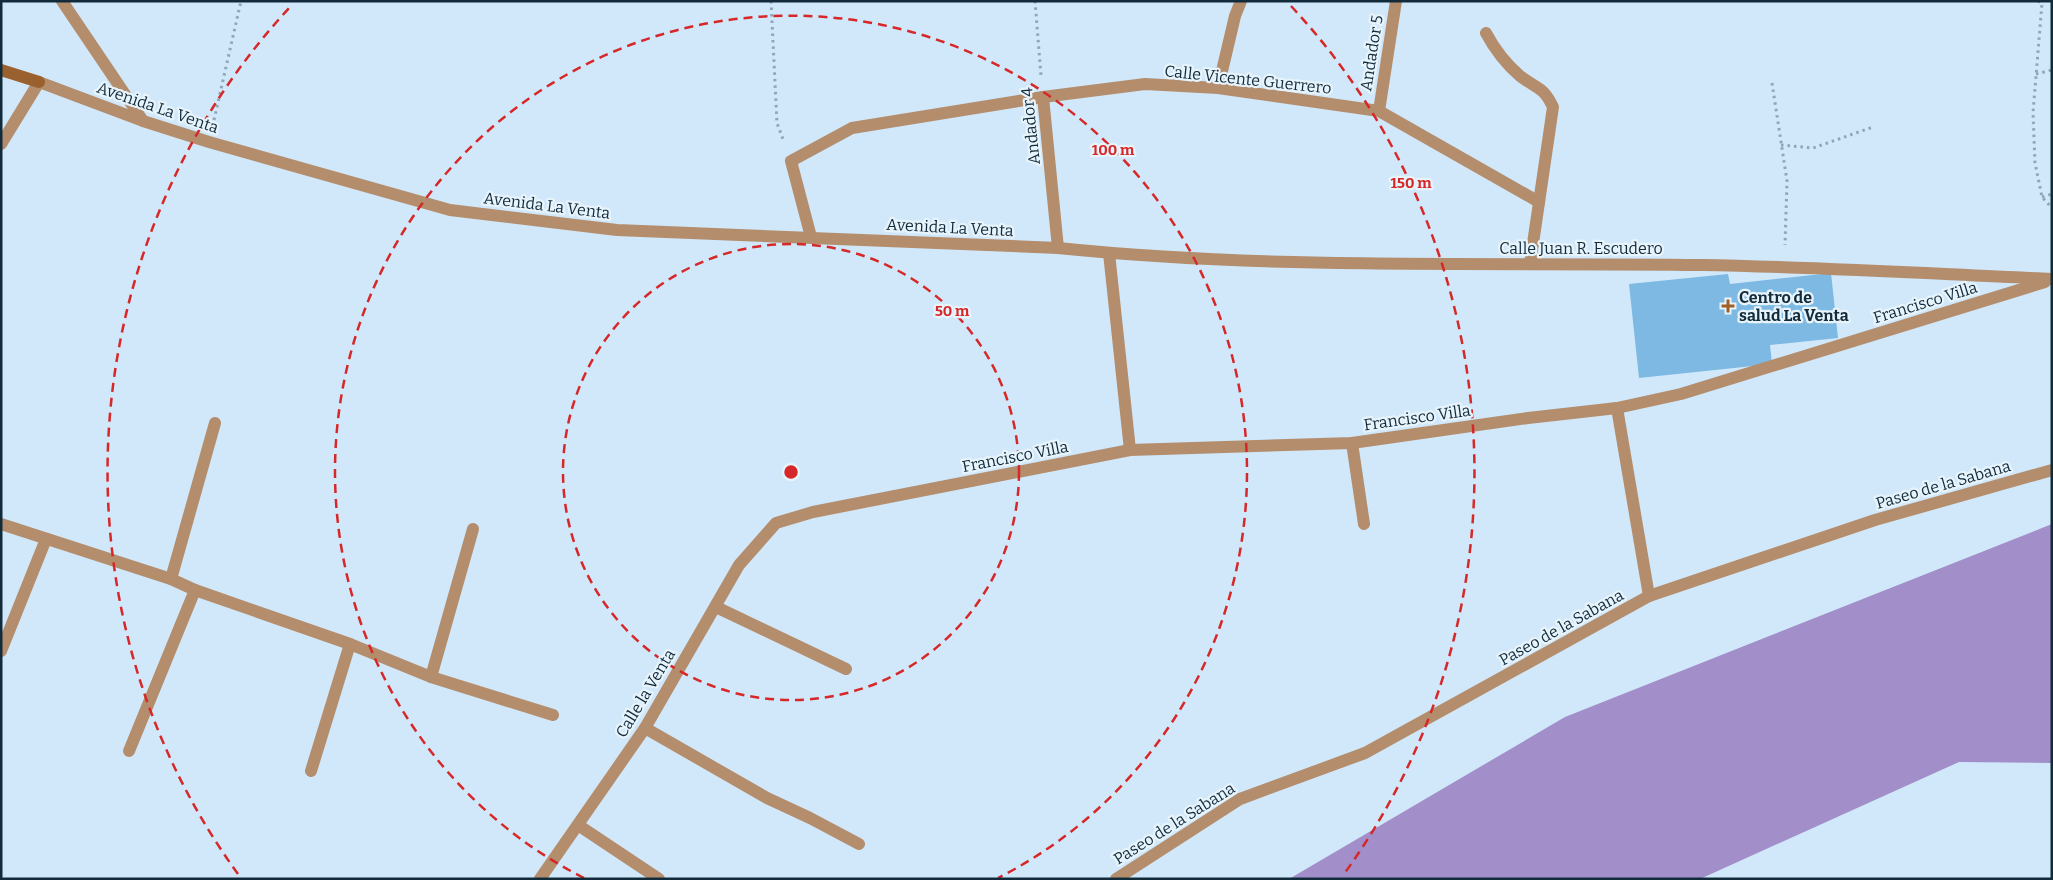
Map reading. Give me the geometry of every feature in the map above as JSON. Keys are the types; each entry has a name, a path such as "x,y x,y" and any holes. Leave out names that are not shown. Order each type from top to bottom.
{"main road":[{"name":"Avenida La Venta","path":"1,70 39,82"}],"street":[{"path":"62,1 143,121"},
{"path":"1218,88 1235,16 1241,1"},
{"name":"Andador 5","path":"1379,111 1396,1"},
{"path":"1486,33 1495,50 1506,63 1521,77 1546,93 1553,107 1530,264"},
{"path":"1,144 39,82"},
{"name":"Avenida La Venta","path":"39,82 143,121 209,142 450,210 617,230 1058,248 1109,253"},
{"name":"Calle Vicente Guerrero","path":"791,161 852,128 1043,97 1144,84 1218,88 1379,111 1539,202"},
{"name":"Andador 4","path":"1043,97 1058,248"},
{"path":"791,161 811,237"},
{"path":"1109,253 1130,450"},
{"name":"Calle Juan R. Escudero","path":"1109,253 1294,262 1705,265 2052,280"},
{"name":"Francisco Villa","path":"776,523 823,510 1130,450 1352,443 1528,418 1618,408 1681,394 2052,280"},
{"path":"1618,408 1649,596"},
{"path":"171,579 215,423"},
{"path":"1352,443 1364,524"},
{"name":"Paseo de la Sabana","path":"1116,879 1240,799 1365,753 1649,596 1875,520 2052,470"},
{"name":"Calle la Venta","path":"540,879 645,728 739,565 776,523"},
{"path":"1,524 171,579 195,590 350,644 431,678 553,715"},
{"path":"431,678 473,529"},
{"path":"1,651 46,539"},
{"path":"129,751 195,590"},
{"path":"716,607 846,670"},
{"path":"311,770 350,644"},
{"path":"645,728 767,798 859,844"},
{"path":"578,825 659,879"}],"path":[{"path":"209,142 241,1"},
{"path":"771,1 777,123 791,161"},
{"name":"Andador 4","path":"1035,1 1043,97"},
{"path":"2038,1 2042,3 2033,113 2035,163 2042,197 2052,208"},
{"path":"2036,74 2052,70"},
{"path":"1772,83 1787,181 1785,268"},
{"path":"1781,145 1813,148 1873,127"},
{"path":"2042,197 2052,194"}],"shaded area":[{"path":"2052,524 2052,763 1959,762 1700,879 1289,879 1565,717"}],"building":[{"name":"Centro de salud La Venta","path":"1831,273 1838,338 1770,345 1772,364 1639,378 1629,284 1728,274 1730,284"}],"place":[{"name":"Centro de salud La Venta","path":"1728,306"}]}
